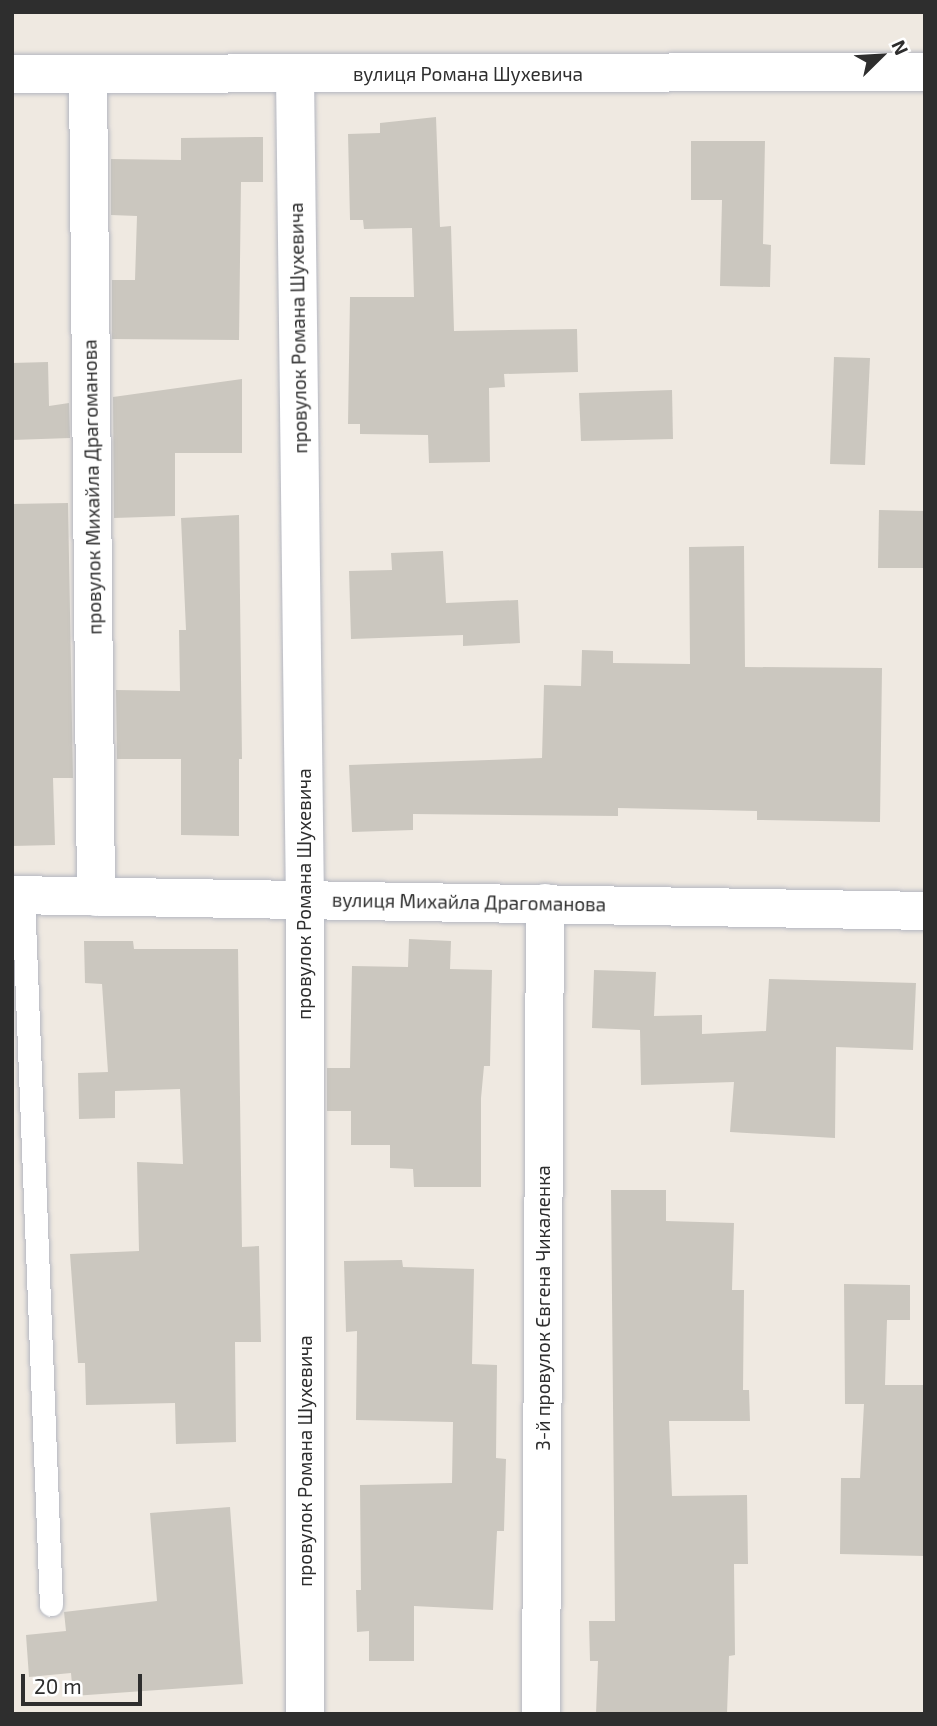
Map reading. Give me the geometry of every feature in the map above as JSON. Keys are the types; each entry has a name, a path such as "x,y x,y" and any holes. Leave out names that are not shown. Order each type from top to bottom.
{"street":[{"name":"вулиця Романа Шухевича","path":"12,74 88,77 925,72"},
{"name":"провулок Романа Шухевича","path":"295,75 305,900 305,1714"},
{"name":"провулок Михайла Драгоманова","path":"88,77 96,897"},
{"name":"вулиця Михайла Драгоманова","path":"18,896 925,911"},
{"name":"3-й провулок Євгена Чикаленка","path":"541,1714 545,903"}],"lane":[{"path":"18,896 51,1604"}],"building":[{"path":"436,117 440,227 451,226 454,331 577,329 578,372 504,374 505,387 489,388 490,462 429,463 428,435 360,434 360,424 348,424 350,297 414,297 412,228 364,229 363,220 350,220 348,134 380,133 380,123"},
{"path":"263,137 263,182 241,182 239,340 112,339 112,280 135,280 137,216 111,215 111,159 181,160 181,138"},
{"path":"691,141 765,141 763,244 771,245 770,287 720,286 722,200 691,200"},
{"path":"834,357 870,358 865,465 830,464"},
{"path":"48,362 49,406 69,403 70,438 12,440 12,363"},
{"path":"242,379 242,453 175,453 175,516 114,518 113,397"},
{"path":"672,390 673,439 581,441 579,393"},
{"path":"68,503 73,778 53,778 55,845 12,846 12,504"},
{"path":"879,510 925,511 924,568 878,568"},
{"path":"239,515 242,759 239,759 239,836 181,835 181,759 117,759 116,690 180,691 179,630 186,630 181,518"},
{"path":"744,546 745,667 882,668 880,822 757,820 757,811 618,808 618,816 413,814 413,830 352,832 349,765 542,758 544,685 581,686 582,650 613,651 613,663 690,664 689,547"},
{"path":"443,551 446,603 518,600 520,643 463,646 463,635 351,639 349,571 392,570 391,553"},
{"path":"409,939 451,941 450,969 492,970 490,1066 484,1066 481,1098 481,1187 414,1187 413,1169 390,1168 390,1145 351,1145 351,1111 327,1111 327,1068 350,1068 352,966 408,967"},
{"path":"84,941 133,941 134,949 238,949 242,1247 259,1246 261,1342 235,1342 236,1442 176,1444 175,1403 86,1405 85,1363 78,1363 70,1254 139,1251 137,1162 183,1164 180,1089 115,1091 115,1118 79,1119 78,1073 108,1072 102,984 85,983"},
{"path":"594,970 656,972 654,1016 702,1015 702,1034 766,1031 769,979 916,983 913,1050 836,1047 835,1138 730,1132 734,1082 641,1085 640,1030 592,1028"},
{"path":"611,1190 666,1190 666,1221 734,1223 732,1290 744,1290 743,1390 749,1390 750,1421 669,1421 672,1496 747,1495 748,1564 734,1564 735,1655 729,1656 727,1714 596,1714 598,1661 590,1661 589,1621 615,1621"},
{"path":"402,1260 403,1267 474,1269 472,1364 497,1365 496,1458 506,1459 504,1531 497,1531 493,1610 414,1606 414,1661 369,1661 369,1631 357,1632 356,1590 361,1590 360,1485 452,1483 453,1422 356,1420 357,1331 346,1332 344,1261"},
{"path":"844,1284 910,1285 910,1320 887,1320 885,1385 925,1385 925,1556 840,1554 841,1478 860,1478 864,1404 845,1404"},
{"path":"230,1507 243,1684 73,1696 71,1673 29,1677 26,1635 66,1631 64,1612 157,1601 150,1513"}]}
